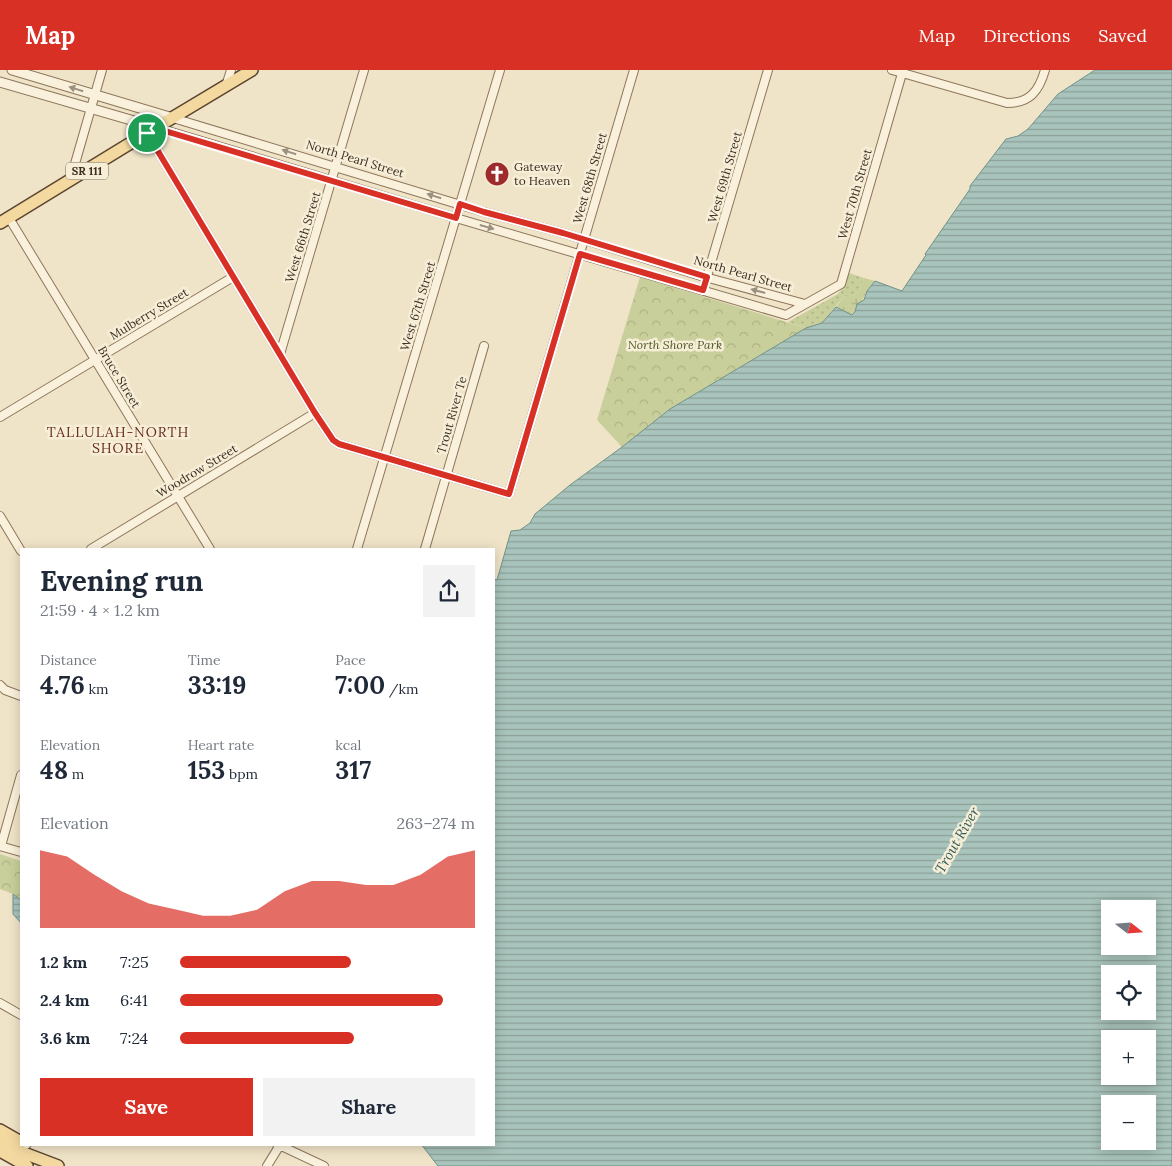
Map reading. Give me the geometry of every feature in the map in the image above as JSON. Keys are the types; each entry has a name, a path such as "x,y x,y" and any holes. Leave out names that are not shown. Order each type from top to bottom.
{"main road":[{"name":"SR 111","path":"5,220 252,70"},
{"path":"0,1130 20,1142"},
{"path":"0,1141 16,1150 58,1166"},
{"path":"27,1146 62,1166"},
{"path":"0,1150 27,1166"}],"street":[{"name":"North Pearl Street","path":"12,70 707,277 805,304"},
{"path":"70,181 102,70"},
{"path":"226,86 230,70"},
{"name":"West 66th Street","path":"280,354 364,70"},
{"name":"West 67th Street","path":"357,548 500,70"},
{"name":"West 68th Street","path":"447,476 509,494 634,70"},
{"name":"West 69th Street","path":"703,290 768,70"},
{"path":"892,70 903,71 1007,103 1017,103 1036,91 1041,84 1045,70"},
{"name":"West 70th Street","path":"805,304 841,284 903,71"},
{"name":"North Pearl Street","path":"0,82 91,108 151,130 332,181 786,315 805,304"},
{"path":"151,130 233,277 333,440 339,444 447,476"},
{"name":"Bruce Street","path":"5,220 95,359 209,548"},
{"name":"Mulberry Street","path":"0,416 233,277"},
{"name":"Trout River Te","path":"425,548 484,346"},
{"name":"Woodrow Street","path":"93,548 315,413"},
{"path":"0,516 20,549"},
{"path":"0,685 5,690 20,696"},
{"path":"20,779 0,846 20,852"},
{"path":"0,1003 20,1014"},
{"path":"267,1166 277,1146"},
{"path":"282,1146 324,1166"}],"green space":[{"path":"849,273 864,278 859,291 854,295 845,295 822,323 806,328 788,322 838,294 846,283"},
{"name":"North Shore Park","path":"640,277 806,328 670,409 622,447 597,420"},
{"path":"864,278 875,281 854,313 851,315 836,307 845,295 854,295 859,291"},
{"path":"0,854 20,861 20,899 0,889"}],"water":[{"name":"Trout River","path":"1095,70 1172,70 1172,1166 438,1166 423,1146 495,1146 495,579 497,580 511,531 520,530 530,523 535,514 570,485 670,409 806,328 822,323 836,307 852,315 857,304 864,300 867,291 875,281 902,291 970,189 970,186 1006,139 1018,136 1028,129 1058,94"},
{"path":"13,894 20,899 20,922 13,914"}],"place":[{"name":"Gateway to Heaven","path":"497,174"}],"district":[{"name":"TALLULAH-NORTH SHORE","path":"118,440"}],"route":[{"path":"155,128 456,218 460,204 707,277 703,290 580,254 509,494 384,458 339,444 333,440 147,133 155,128"}]}
